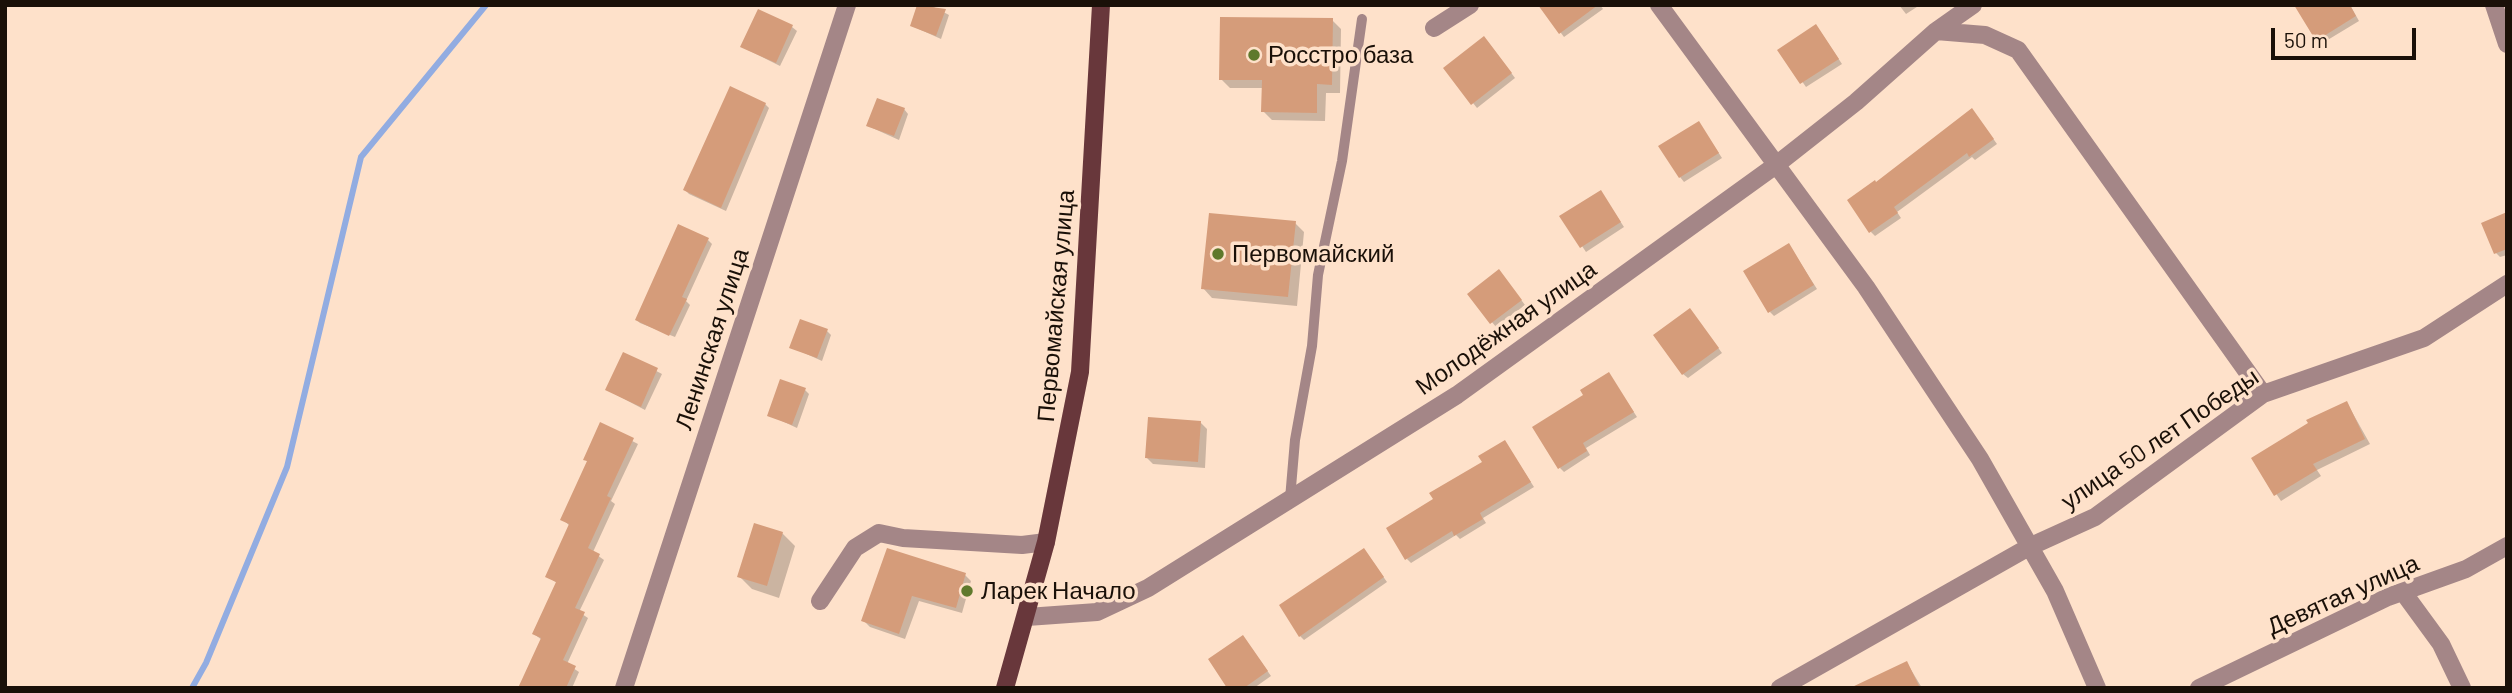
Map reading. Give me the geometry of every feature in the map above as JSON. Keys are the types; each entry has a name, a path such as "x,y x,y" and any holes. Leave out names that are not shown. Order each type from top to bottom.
{"main road":[{"name":"Первомайская улица","path":"1005,688 1027,617 1046,541 1080,372 1101,5"}],"street":[{"name":"Ленинская улица","path":"624,688 847,5"},
{"path":"1434,28 1470,5"},
{"path":"1659,5 1866,287 1965,436 2055,592 2097,688"},
{"name":"Молодёжная улица","path":"1027,617 1097,612 1148,588 1457,396 1776,165 1856,102 1936,31 1973,5"},
{"path":"2494,5 2507,44"},
{"path":"1936,31 1984,35 2018,50 2263,394"},
{"name":"улица 50 лет Победы","path":"1780,688 1858,641 2029,547 2095,517 2263,394 2424,338 2507,284"},
{"path":"820,601 855,548 878,533 903,538 1022,545 1046,541"},
{"name":"Девятая улица","path":"2199,688 2403,592 2466,569 2507,546"},
{"path":"2403,592 2441,644 2462,688"}],"lane":[{"path":"1290,499 1295,440 1312,346 1318,275 1342,161 1362,19"}],"building":[{"path":"917,5 946,9 936,36 910,26"},
{"path":"1538,5 1598,5 1559,34"},
{"path":"2294,5 2350,5 2356,16 2316,41"},
{"path":"758,9 793,25 776,63 740,47"},
{"path":"1220,17 1333,18 1332,85 1317,84 1317,113 1261,112 1262,80 1219,80"},
{"path":"1816,24 1839,59 1800,84 1777,50"},
{"path":"1484,36 1512,73 1471,105 1443,68"},
{"path":"730,86 766,103 721,208 683,190"},
{"path":"877,98 905,108 894,136 866,126"},
{"path":"1972,108 1994,139 1969,157 1967,153 1894,207 1898,213 1869,233 1847,200 1875,180 1876,182"},
{"path":"1699,121 1719,153 1679,178 1658,146"},
{"path":"1601,190 1621,222 1580,248 1559,216"},
{"path":"2507,212 2507,249 2494,254 2481,223"},
{"path":"1209,213 1296,221 1288,297 1201,289"},
{"path":"678,224 709,238 682,297 687,299 669,336 635,320"},
{"path":"1789,243 1814,285 1768,313 1743,271"},
{"path":"1499,269 1522,300 1490,324 1467,294"},
{"path":"1690,308 1719,348 1682,375 1653,335"},
{"path":"800,319 828,329 817,358 789,348"},
{"path":"623,352 658,368 641,407 605,390"},
{"path":"1609,372 1634,412 1583,443 1587,451 1558,469 1532,427 1583,395 1580,390"},
{"path":"780,379 806,388 792,425 767,416"},
{"path":"2347,401 2365,439 2313,464 2317,470 2274,496 2251,458 2308,423 2306,420"},
{"path":"1148,417 1201,421 1198,462 1145,458"},
{"path":"600,422 634,438 607,496 611,498 588,548 600,554 575,608 585,612 563,660 576,666 566,688 518,688 541,638 532,634 556,582 545,577 569,524 560,520 587,461 583,460"},
{"path":"1505,440 1531,482 1480,513 1483,519 1454,536 1452,531 1405,560 1386,528 1433,499 1429,493 1482,462 1478,456"},
{"path":"754,523 783,532 767,586 737,577"},
{"path":"887,548 966,573 956,608 912,596 899,634 861,621"},
{"path":"1364,548 1384,577 1299,637 1279,605"},
{"path":"1243,635 1268,671 1244,688 1227,688 1208,659"},
{"path":"1907,661 1920,688 1850,688"}],"waterway":[{"path":"192,688 206,663 287,467 361,157 486,5"}],"place":[{"name":"Росстро база","path":"1254,55"},
{"name":"Первомайский","path":"1218,254"},
{"name":"Ларек Начало","path":"967,591"}]}
